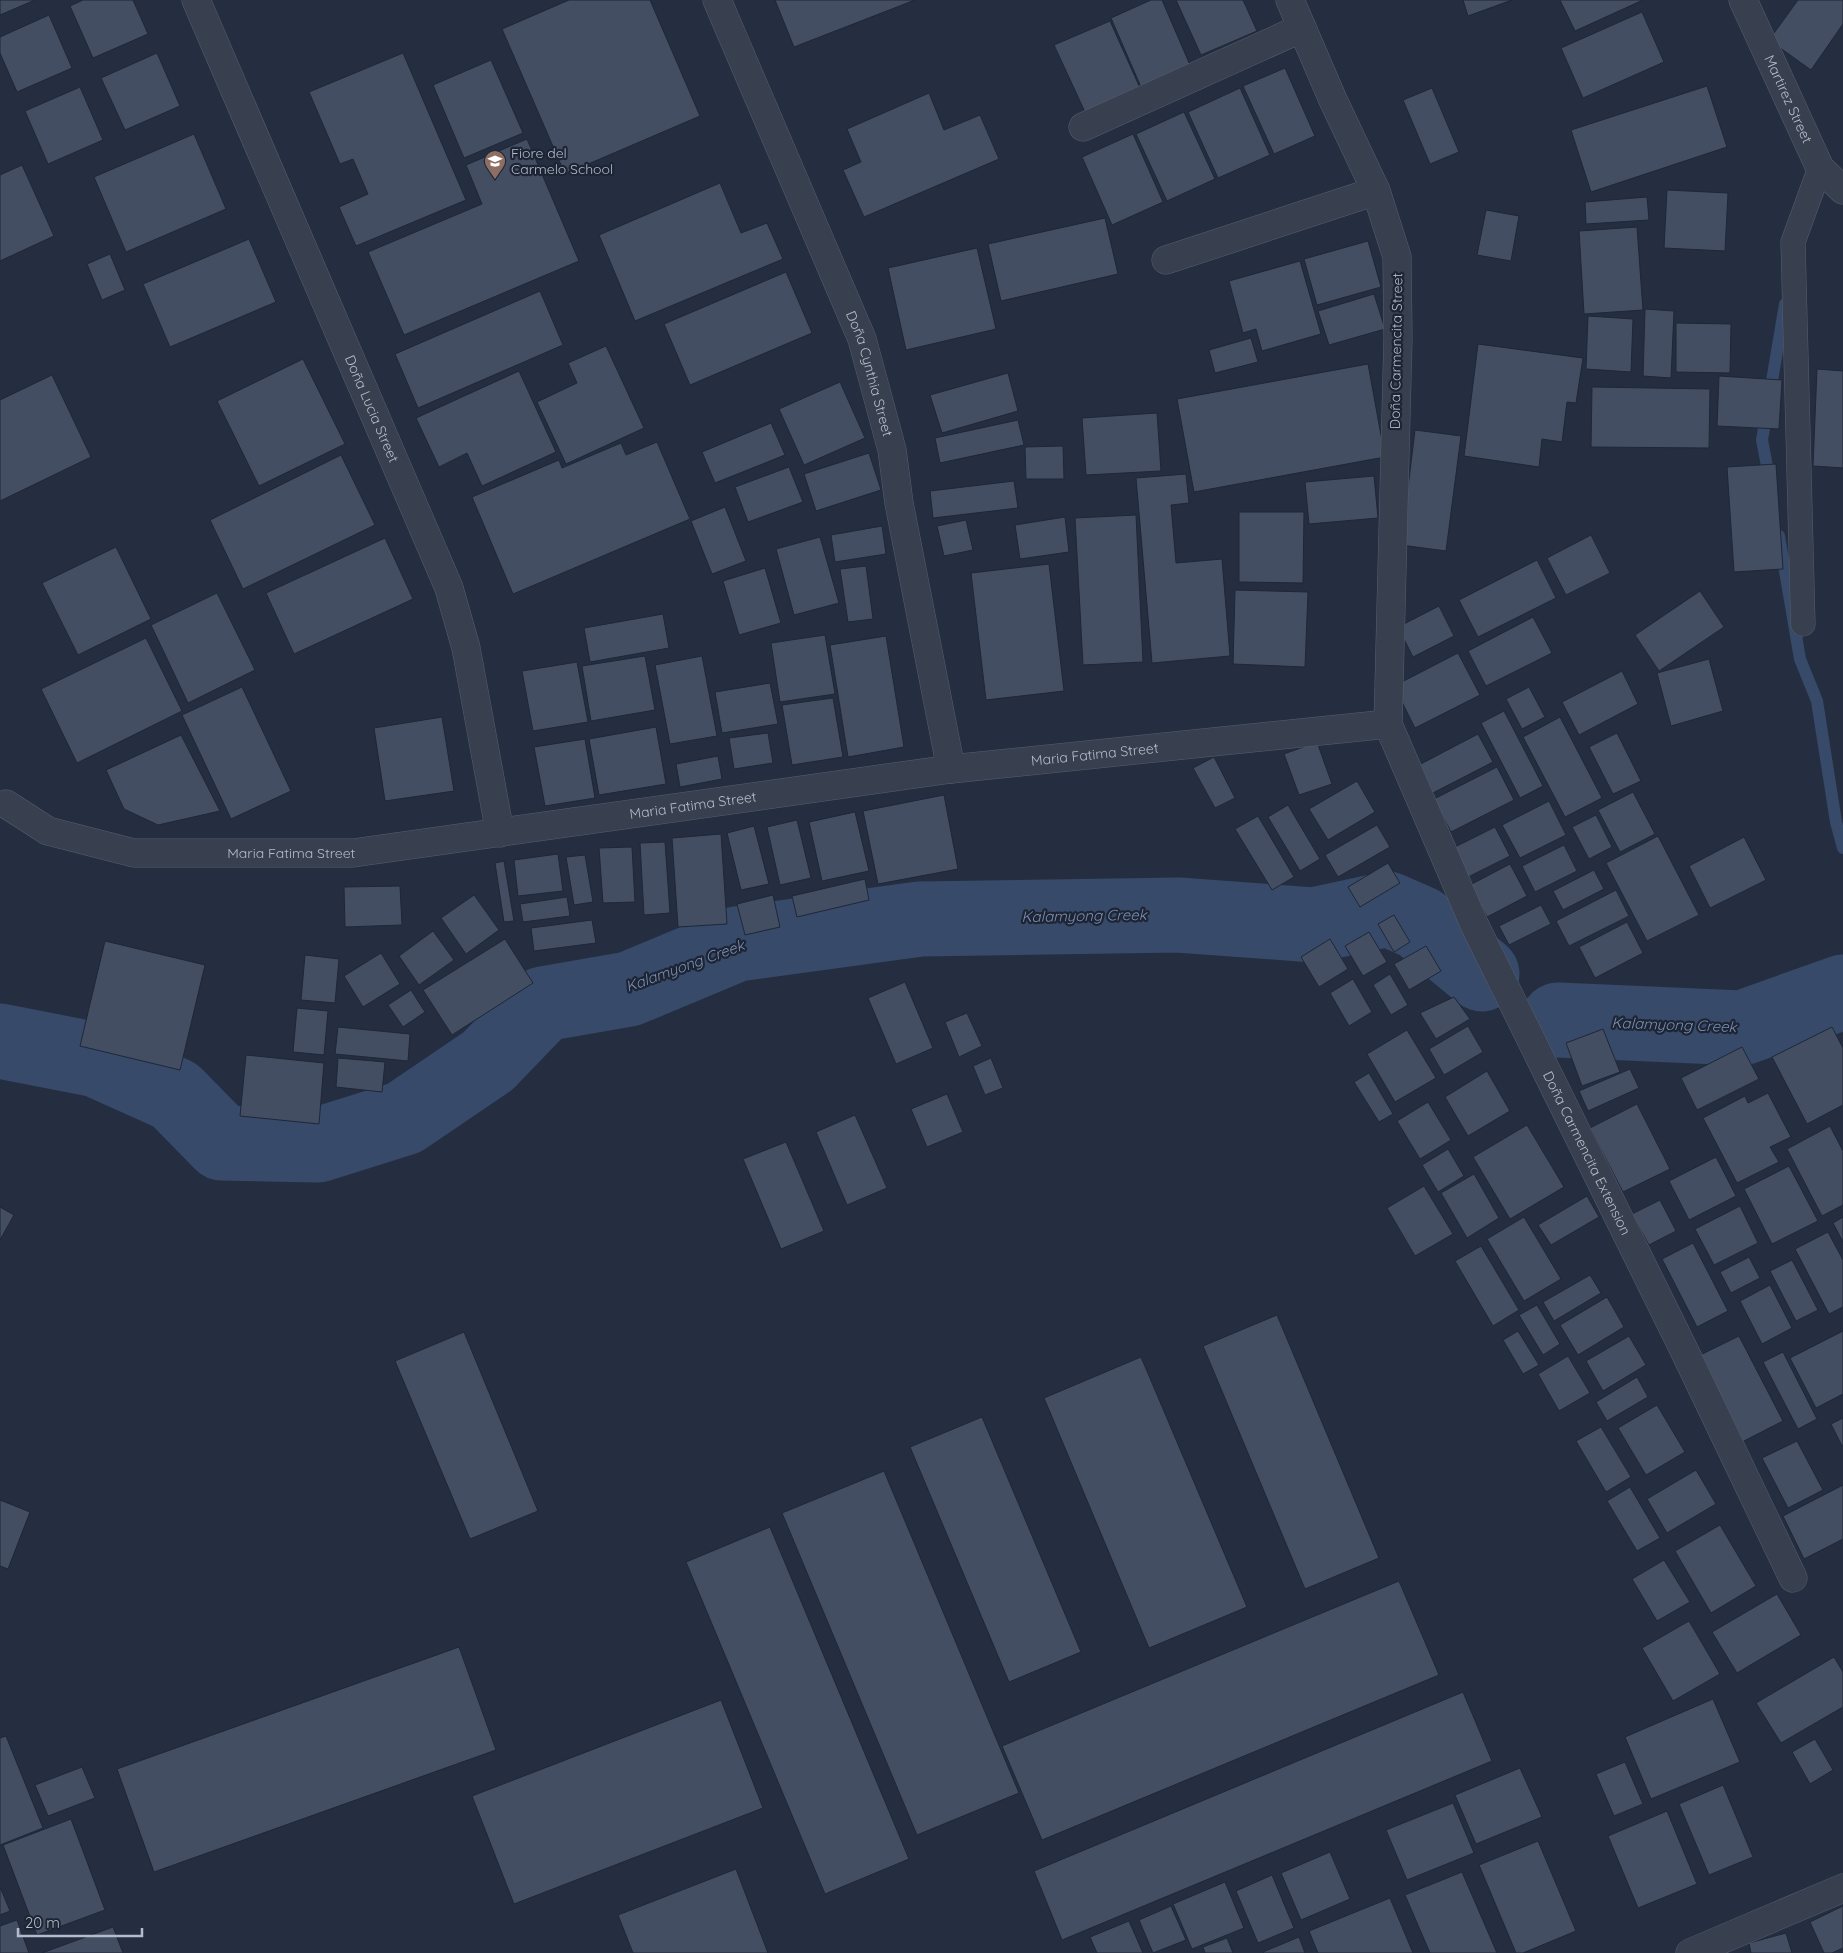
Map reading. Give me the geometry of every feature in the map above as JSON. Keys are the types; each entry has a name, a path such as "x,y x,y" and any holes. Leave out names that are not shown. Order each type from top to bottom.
{"street":[{"name":"Doña Lucia Street","path":"196,0 449,588 466,648 500,833"},
{"name":"Doña Cynthia Street","path":"716,0 862,339 892,450 899,503 951,769"},
{"name":"Doña Carmencita Street","path":"1290,0 1376,191 1397,256 1398,338 1388,724"},
{"name":"Martirez Street","path":"1743,0 1820,168 1843,190"},
{"path":"1083,127 1302,28"},
{"path":"1166,260 1376,191"},
{"name":"Maria Fatima Street","path":"2,802 48,831 134,853 352,853 951,769 1388,724"},
{"name":"Doña Carmencita Extension","path":"1388,724 1474,924 1679,1339 1792,1578"},
{"path":"1690,1953 1843,1888"}],"lane":[{"path":"1803,624 1793,242 1820,168"}],"building":[{"path":"0,0 35,0 0,15"},
{"path":"83,0 133,0 148,34 93,58 70,6"},
{"path":"569,0 650,0 700,116 565,174 502,29"},
{"path":"775,0 915,0 794,47"},
{"path":"1151,0 1162,0 1190,65 1141,87 1111,18"},
{"path":"1176,0 1243,0 1257,31 1201,55"},
{"path":"1463,0 1512,0 1468,16"},
{"path":"1560,0 1643,0 1575,31"},
{"path":"1798,0 1843,0 1843,24 1811,70 1769,40"},
{"path":"1642,12 1664,62 1583,98 1561,48"},
{"path":"49,15 72,68 17,92 0,53 0,37"},
{"path":"1110,21 1140,88 1085,112 1054,45"},
{"path":"157,53 180,106 125,130 101,78"},
{"path":"403,53 466,200 356,246 339,207 368,194 353,159 340,164 309,92"},
{"path":"491,60 523,133 464,158 433,85"},
{"path":"1285,68 1315,136 1274,154 1243,86"},
{"path":"1707,86 1727,147 1591,192 1571,130"},
{"path":"80,87 103,140 48,164 25,111"},
{"path":"1240,88 1270,155 1218,178 1188,112"},
{"path":"1432,88 1459,152 1430,164 1403,100"},
{"path":"929,93 944,130 980,115 999,159 864,217 843,170 861,162 847,129"},
{"path":"1184,112 1215,179 1167,201 1136,134"},
{"path":"194,134 226,209 126,252 94,177"},
{"path":"1133,134 1163,202 1112,225 1082,157"},
{"path":"527,139 579,261 404,335 368,252 482,204 466,165"},
{"path":"22,165 54,236 0,261 0,175"},
{"path":"720,183 741,233 767,223 783,259 635,321 599,235"},
{"path":"1667,190 1728,193 1725,251 1664,248"},
{"path":"1647,197 1649,220 1586,224 1585,202"},
{"path":"1486,210 1519,216 1511,261 1477,255"},
{"path":"1105,218 1118,274 1001,301 988,244"},
{"path":"1637,227 1643,310 1584,314 1579,231"},
{"path":"249,239 276,302 170,347 143,284"},
{"path":"1368,241 1381,287 1317,305 1304,259"},
{"path":"977,248 996,329 906,350 888,268"},
{"path":"110,254 125,290 102,300 87,264"},
{"path":"1300,261 1321,334 1262,351 1256,329 1243,333 1229,281"},
{"path":"786,272 812,333 690,385 664,324"},
{"path":"540,291 563,345 418,408 395,354"},
{"path":"1374,294 1385,329 1329,345 1318,311"},
{"path":"1645,309 1674,311 1671,378 1643,376"},
{"path":"1588,316 1633,319 1631,372 1586,369"},
{"path":"1676,323 1731,324 1730,373 1676,372"},
{"path":"1251,338 1258,362 1215,373 1209,350"},
{"path":"1478,344 1583,358 1576,403 1567,402 1562,442 1542,439 1539,467 1464,456"},
{"path":"606,346 644,428 566,464 537,402 577,383 568,363"},
{"path":"303,359 345,444 259,486 217,401"},
{"path":"1368,364 1385,457 1194,492 1177,399"},
{"path":"1817,369 1843,371 1843,468 1813,466"},
{"path":"519,371 556,452 482,486 467,453 439,467 416,418"},
{"path":"1008,373 1018,411 942,433 930,395"},
{"path":"52,375 91,457 0,501 0,400"},
{"path":"1719,376 1782,380 1779,429 1717,426"},
{"path":"840,382 865,438 804,465 779,409"},
{"path":"1592,387 1710,389 1709,448 1591,447"},
{"path":"1157,413 1161,471 1086,475 1082,418"},
{"path":"1018,420 1024,445 940,463 935,438"},
{"path":"771,423 785,455 715,483 702,452"},
{"path":"1415,430 1461,436 1446,551 1401,545"},
{"path":"657,442 690,519 513,594 472,497 559,460 562,468 621,443 626,455"},
{"path":"1063,446 1064,479 1026,479 1025,447"},
{"path":"869,453 881,490 816,511 804,474"},
{"path":"341,455 375,525 243,589 210,520"},
{"path":"1776,464 1783,569 1734,572 1727,467"},
{"path":"789,467 803,502 748,522 735,487"},
{"path":"1186,474 1189,503 1171,505 1176,563 1222,559 1230,656 1152,663 1136,478"},
{"path":"1374,476 1378,518 1309,524 1305,482"},
{"path":"1014,481 1018,508 933,518 930,491"},
{"path":"725,507 746,561 712,574 691,521"},
{"path":"1239,512 1304,512 1303,583 1239,582"},
{"path":"1136,515 1143,662 1083,665 1075,518"},
{"path":"1065,517 1069,552 1020,559 1015,525"},
{"path":"966,520 973,550 944,556 937,526"},
{"path":"882,526 886,554 835,562 831,535"},
{"path":"1591,535 1610,573 1566,595 1547,558"},
{"path":"820,537 839,603 794,615 776,549"},
{"path":"385,538 413,599 294,654 266,593"},
{"path":"116,547 151,619 78,655 42,583"},
{"path":"1537,560 1556,598 1478,637 1459,600"},
{"path":"1049,564 1064,691 986,700 971,573"},
{"path":"866,566 873,619 848,622 840,569"},
{"path":"765,568 781,623 739,635 723,581"},
{"path":"1235,590 1308,592 1305,667 1233,664"},
{"path":"1700,591 1724,627 1659,671 1635,635"},
{"path":"217,593 255,670 188,703 151,625"},
{"path":"1439,606 1454,636 1413,657 1398,627"},
{"path":"663,614 669,648 590,662 584,628"},
{"path":"1533,617 1552,653 1486,686 1468,651"},
{"path":"825,635 835,694 780,702 771,643"},
{"path":"886,636 904,747 848,757 830,645"},
{"path":"146,638 182,711 77,763 41,689"},
{"path":"1458,653 1480,695 1415,728 1394,686"},
{"path":"645,656 655,710 591,721 582,666"},
{"path":"702,656 717,736 670,744 655,665"},
{"path":"1709,659 1723,711 1671,726 1657,673"},
{"path":"577,662 588,722 533,731 522,671"},
{"path":"1622,671 1638,704 1579,735 1562,702"},
{"path":"770,683 778,724 722,733 715,692"},
{"path":"242,687 291,791 231,819 182,715"},
{"path":"1529,687 1545,717 1522,729 1506,699"},
{"path":"833,698 843,757 792,765 782,705"},
{"path":"1504,711 1543,786 1520,798 1481,723"},
{"path":"442,717 454,791 385,801 374,728"},
{"path":"1560,717 1602,798 1565,817 1523,737"},
{"path":"656,727 666,784 599,795 589,739"},
{"path":"768,733 773,763 734,769 729,738"},
{"path":"1617,733 1641,781 1613,794 1589,747"},
{"path":"1478,734 1493,762 1429,795 1415,767"},
{"path":"181,735 220,811 158,825 124,809 106,770"},
{"path":"585,739 595,798 545,806 534,747"},
{"path":"1317,742 1332,784 1299,795 1284,754"},
{"path":"718,756 722,779 680,787 676,764"},
{"path":"1214,757 1235,798 1215,808 1193,768"},
{"path":"1497,767 1514,800 1451,832 1434,799"},
{"path":"1357,781 1375,812 1328,840 1309,809"},
{"path":"1633,792 1655,834 1620,852 1598,810"},
{"path":"944,795 958,869 878,884 863,811"},
{"path":"1549,801 1566,835 1520,858 1502,825"},
{"path":"1288,805 1320,859 1300,871 1268,817"},
{"path":"855,812 869,871 822,881 809,822"},
{"path":"1596,815 1612,847 1589,859 1572,827"},
{"path":"1258,816 1294,877 1272,890 1235,829"},
{"path":"797,820 811,878 780,885 767,827"},
{"path":"1377,825 1390,847 1338,877 1325,855"},
{"path":"754,826 769,884 741,890 727,833"},
{"path":"1495,827 1510,856 1464,879 1449,850"},
{"path":"721,834 727,924 678,927 672,838"},
{"path":"1658,836 1699,915 1647,941 1606,863"},
{"path":"1744,837 1766,880 1710,908 1689,866"},
{"path":"665,842 670,913 644,915 640,843"},
{"path":"1564,845 1577,871 1535,892 1522,866"},
{"path":"632,847 635,902 603,903 599,848"},
{"path":"558,854 563,891 518,896 514,860"},
{"path":"585,855 593,902 574,905 566,857"},
{"path":"504,861 514,921 504,922 495,863"},
{"path":"1388,863 1400,883 1360,907 1348,887"},
{"path":"1510,864 1527,896 1487,917 1470,885"},
{"path":"1594,870 1604,889 1563,910 1553,891"},
{"path":"865,879 869,900 797,917 792,896"},
{"path":"400,886 402,925 345,927 344,887"},
{"path":"1616,890 1629,916 1569,946 1556,921"},
{"path":"474,895 499,930 466,954 441,918"},
{"path":"773,895 780,927 745,935 737,904"},
{"path":"567,897 570,916 523,922 520,904"},
{"path":"1541,905 1551,924 1509,945 1499,926"},
{"path":"1394,915 1410,942 1394,952 1378,924"},
{"path":"592,920 596,943 534,951 531,928"},
{"path":"1627,922 1643,953 1595,978 1579,947"},
{"path":"433,931 454,960 419,985 399,956"},
{"path":"1369,932 1387,962 1363,976 1345,946"},
{"path":"505,939 533,983 452,1035 423,990"},
{"path":"1330,939 1348,969 1319,987 1301,957"},
{"path":"105,941 205,965 180,1070 80,1046"},
{"path":"1426,946 1441,971 1409,990 1394,964"},
{"path":"381,953 400,984 363,1007 344,976"},
{"path":"305,955 339,959 335,1003 301,1000"},
{"path":"1390,974 1408,1005 1391,1015 1373,985"},
{"path":"1353,979 1372,1012 1349,1026 1330,993"},
{"path":"905,982 933,1048 896,1064 868,998"},
{"path":"411,990 425,1012 403,1027 388,1005"},
{"path":"1454,997 1470,1019 1436,1039 1420,1013"},
{"path":"297,1008 328,1011 324,1055 293,1052"},
{"path":"967,1013 982,1046 959,1057 945,1022"},
{"path":"1468,1026 1483,1052 1444,1075 1429,1049"},
{"path":"338,1027 410,1034 408,1061 335,1054"},
{"path":"1832,1027 1843,1048 1843,1105 1807,1124 1772,1057"},
{"path":"1603,1029 1620,1072 1582,1086 1566,1043"},
{"path":"1407,1030 1436,1078 1395,1102 1367,1054"},
{"path":"1742,1047 1759,1079 1697,1110 1681,1078"},
{"path":"246,1055 324,1063 319,1124 240,1116"},
{"path":"338,1058 385,1062 382,1092 336,1087"},
{"path":"991,1058 1003,1088 985,1095 973,1066"},
{"path":"1630,1069 1639,1088 1588,1111 1579,1091"},
{"path":"1487,1071 1510,1111 1468,1136 1445,1097"},
{"path":"1369,1073 1393,1114 1379,1122 1354,1082"},
{"path":"1768,1093 1791,1137 1770,1147 1779,1162 1737,1183 1703,1118 1745,1096 1748,1103"},
{"path":"947,1094 963,1132 927,1147 911,1109"},
{"path":"1428,1102 1451,1140 1420,1159 1397,1121"},
{"path":"1637,1104 1670,1169 1623,1192 1590,1128"},
{"path":"855,1115 887,1188 847,1205 816,1132"},
{"path":"1527,1125 1564,1187 1510,1219 1473,1157"},
{"path":"1830,1126 1843,1151 1843,1205 1822,1216 1787,1149"},
{"path":"786,1142 824,1231 781,1249 743,1159"},
{"path":"1448,1149 1464,1176 1438,1192 1422,1165"},
{"path":"1716,1157 1736,1196 1689,1220 1669,1181"},
{"path":"1789,1166 1818,1221 1772,1244 1744,1189"},
{"path":"1474,1174 1499,1218 1467,1238 1441,1193"},
{"path":"1424,1186 1453,1234 1415,1256 1387,1208"},
{"path":"1587,1196 1599,1217 1551,1245 1538,1225"},
{"path":"1660,1200 1676,1231 1649,1245 1632,1214"},
{"path":"1740,1206 1758,1243 1714,1265 1695,1229"},
{"path":"0,1207 14,1215 0,1240"},
{"path":"1524,1217 1561,1279 1524,1301 1487,1239"},
{"path":"1843,1217 1843,1242 1833,1223"},
{"path":"1828,1232 1843,1260 1843,1307 1829,1314 1795,1249"},
{"path":"1693,1243 1728,1311 1697,1327 1662,1259"},
{"path":"1481,1246 1519,1310 1493,1326 1455,1261"},
{"path":"1749,1257 1760,1278 1731,1293 1720,1272"},
{"path":"1792,1260 1818,1310 1796,1321 1770,1271"},
{"path":"1590,1275 1601,1293 1554,1321 1543,1302"},
{"path":"1770,1285 1792,1328 1762,1344 1740,1301"},
{"path":"1607,1297 1624,1327 1578,1355 1560,1325"},
{"path":"1537,1305 1560,1344 1543,1355 1519,1315"},
{"path":"1277,1315 1379,1558 1305,1589 1203,1346"},
{"path":"1518,1331 1539,1365 1523,1374 1503,1340"},
{"path":"1843,1331 1843,1394 1816,1408 1790,1358"},
{"path":"464,1332 538,1511 470,1539 395,1361"},
{"path":"1629,1336 1646,1365 1603,1391 1586,1361"},
{"path":"1739,1336 1783,1421 1738,1444 1694,1358"},
{"path":"1783,1352 1817,1419 1798,1429 1763,1362"},
{"path":"1568,1356 1590,1393 1559,1411 1538,1374"},
{"path":"1141,1357 1247,1607 1149,1648 1044,1398"},
{"path":"1637,1377 1648,1397 1607,1421 1596,1402"},
{"path":"1657,1405 1685,1452 1646,1475 1618,1428"},
{"path":"982,1417 1081,1652 1009,1682 910,1447"},
{"path":"1843,1418 1843,1448 1831,1424"},
{"path":"1601,1427 1631,1477 1606,1492 1576,1441"},
{"path":"1797,1441 1823,1490 1788,1508 1762,1458"},
{"path":"1696,1470 1716,1504 1667,1533 1647,1499"},
{"path":"884,1471 1019,1793 917,1835 782,1513"},
{"path":"1843,1485 1843,1539 1804,1559 1783,1516"},
{"path":"1630,1487 1660,1538 1637,1551 1607,1501"},
{"path":"0,1500 30,1512 8,1569 0,1566"},
{"path":"1720,1525 1756,1586 1711,1613 1675,1551"},
{"path":"770,1527 909,1859 825,1894 686,1562"},
{"path":"1664,1560 1690,1602 1657,1621 1632,1579"},
{"path":"1399,1581 1439,1675 1042,1840 1002,1746"},
{"path":"1777,1594 1801,1635 1737,1673 1712,1632"},
{"path":"1689,1621 1720,1674 1673,1701 1642,1648"},
{"path":"459,1647 496,1750 154,1872 117,1769"},
{"path":"1834,1657 1843,1672 1843,1707 1781,1743 1756,1703"},
{"path":"1463,1692 1492,1761 1062,1940 1034,1871"},
{"path":"1713,1699 1740,1762 1651,1799 1625,1737"},
{"path":"721,1700 763,1808 514,1904 472,1796"},
{"path":"6,1736 43,1828 0,1845 0,1738"},
{"path":"1815,1739 1833,1770 1810,1784 1792,1752"},
{"path":"1625,1762 1643,1804 1614,1816 1596,1774"},
{"path":"82,1767 95,1798 48,1816 35,1785"},
{"path":"1520,1768 1542,1817 1476,1844 1455,1795"},
{"path":"1723,1785 1753,1857 1709,1875 1679,1804"},
{"path":"1453,1803 1474,1853 1407,1880 1386,1830"},
{"path":"1667,1811 1697,1884 1638,1908 1608,1836"},
{"path":"71,1819 105,1910 37,1935 3,1845"},
{"path":"1538,1841 1576,1931 1523,1953 1516,1953 1479,1865"},
{"path":"1330,1852 1350,1899 1301,1920 1281,1873"},
{"path":"736,1869 768,1953 633,1953 618,1915"},
{"path":"1462,1872 1497,1953 1430,1953 1405,1895"},
{"path":"1272,1875 1294,1928 1258,1943 1236,1891"},
{"path":"1225,1882 1244,1928 1192,1949 1173,1904"},
{"path":"0,1887 10,1911 0,1915"},
{"path":"1390,1898 1413,1953 1318,1953 1309,1931"},
{"path":"1171,1906 1186,1940 1153,1953 1139,1920"},
{"path":"1843,1906 1843,1948 1832,1953 1824,1953 1810,1922"},
{"path":"17,1920 29,1953 0,1953 0,1926"},
{"path":"1129,1921 1143,1953 1097,1953 1090,1937"},
{"path":"113,1927 123,1953 42,1953"},
{"path":"1786,1933 1792,1953 1751,1953 1749,1943"},
{"path":"1299,1937 1305,1953 1263,1952"},
{"path":"1227,1938 1233,1953 1205,1953 1203,1947"}],"waterway":[{"path":"1770,482 1762,440 1785,304"},
{"path":"1779,536 1800,659 1817,701 1836,822 1843,848"},
{"name":"Kalamyong Creek","path":"0,1041 97,1060 175,1095 222,1143 318,1145 404,1118 488,1061 543,1004 629,989 737,944 920,919 1178,915 1314,925 1388,909 1420,923 1482,974"},
{"name":"Kalamyong Creek","path":"1558,1020 1742,1028 1843,992"}],"place":[{"name":"Fiore del Carmelo School","path":"495,180"}]}
